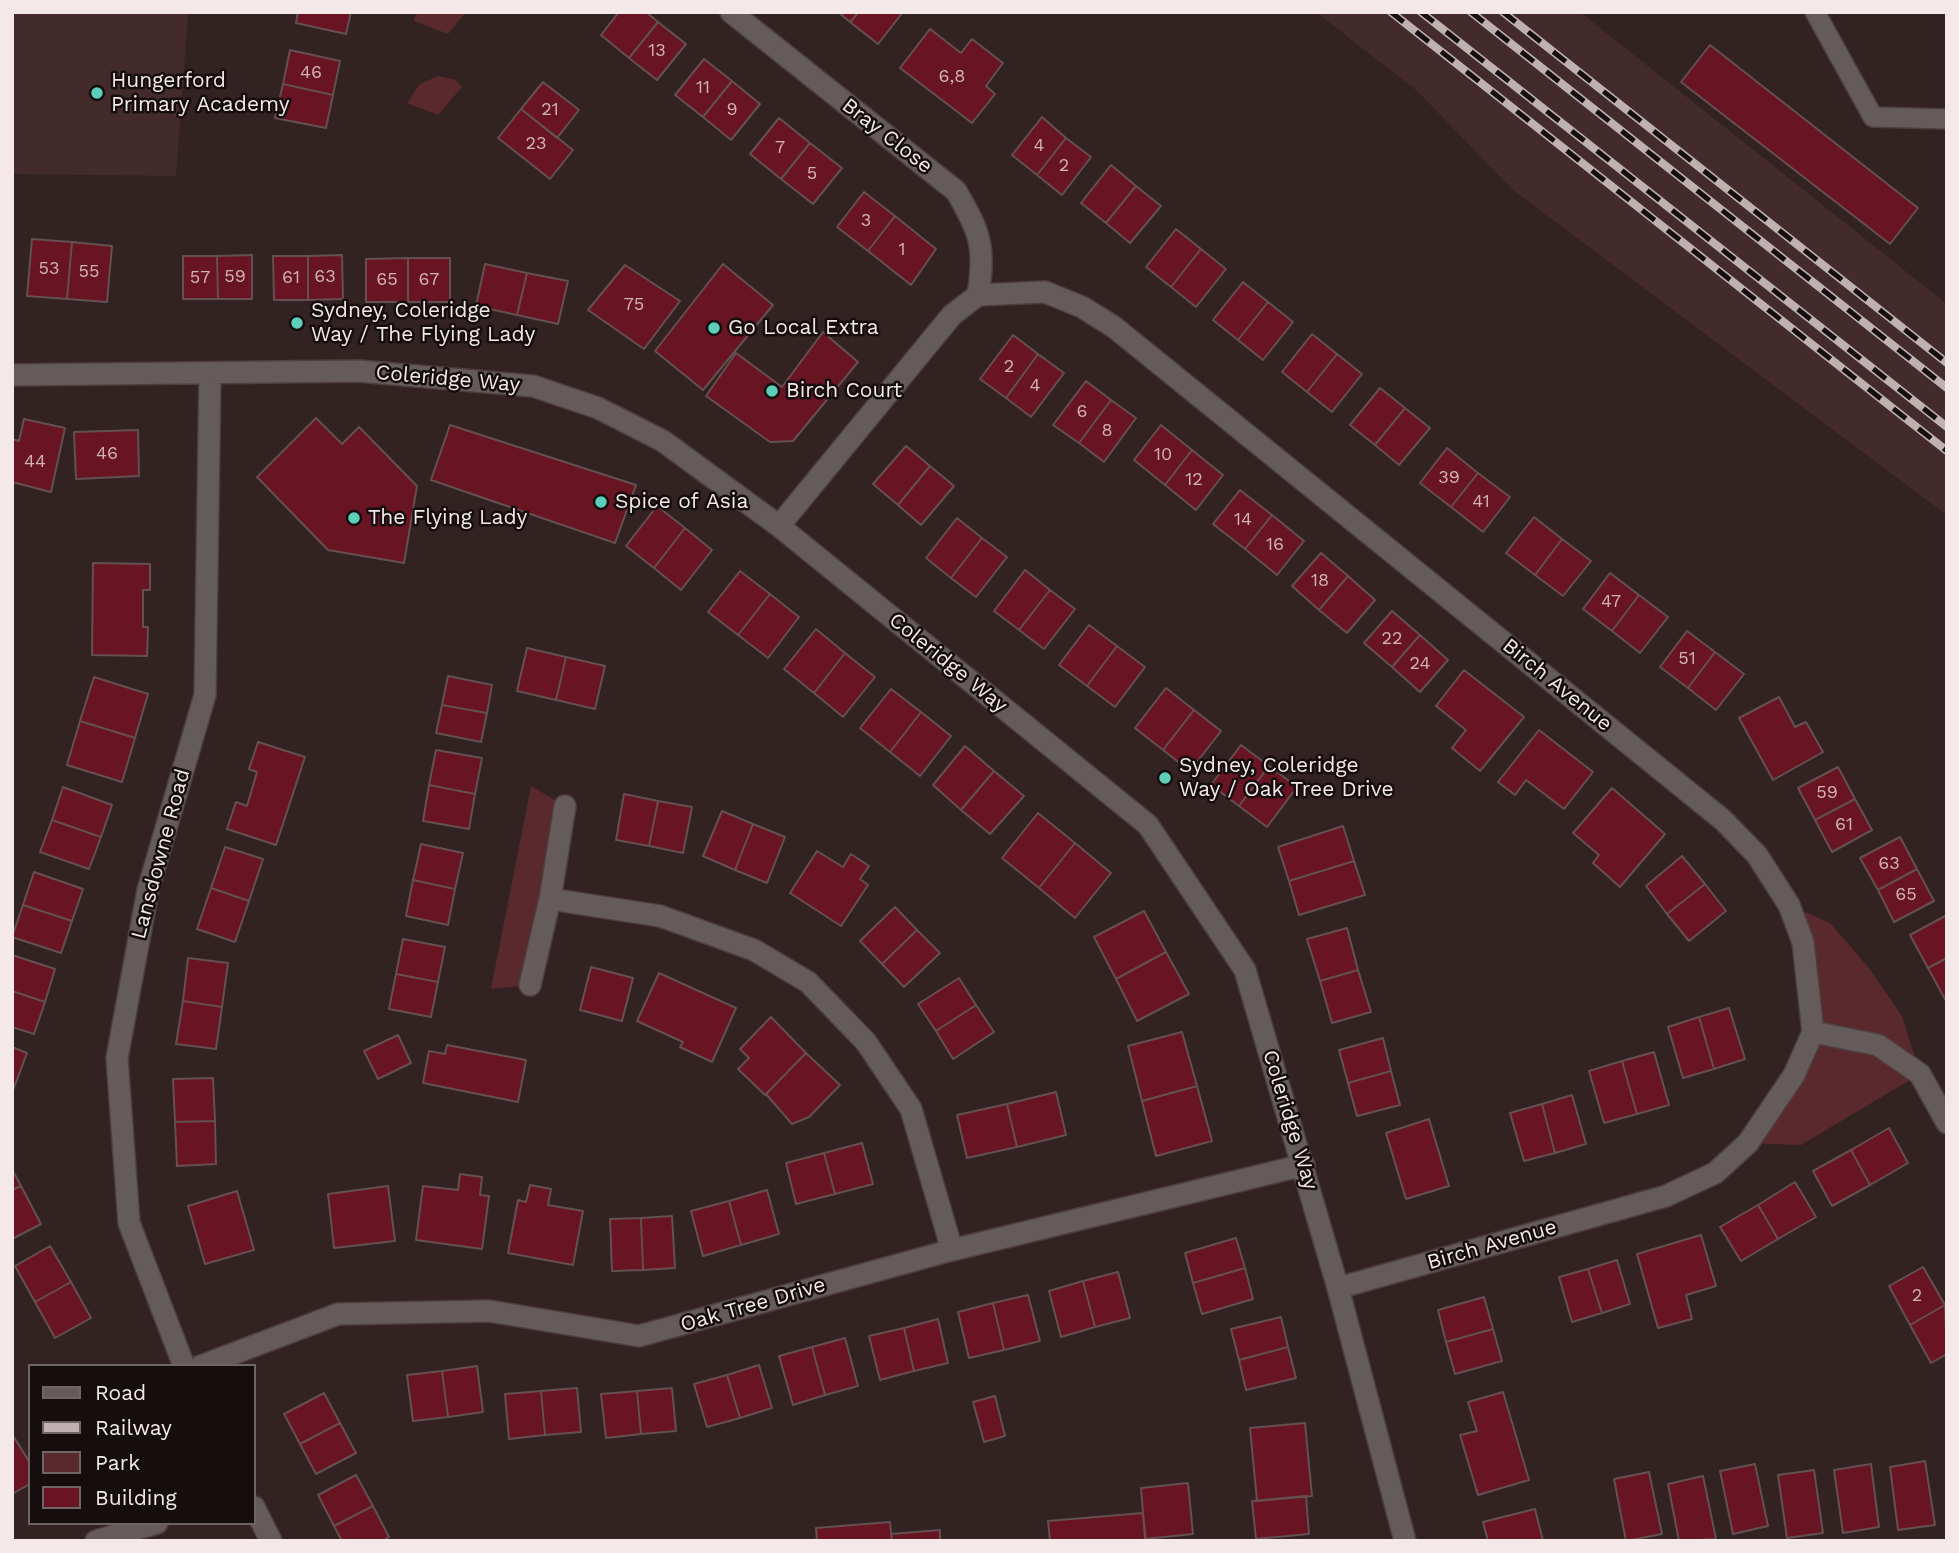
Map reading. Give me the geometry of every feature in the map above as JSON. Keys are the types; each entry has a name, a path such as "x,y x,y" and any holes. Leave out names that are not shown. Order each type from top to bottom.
{"street":[{"name":"Bray Close","path":"731,12 956,191 975,222 984,259 978,295"},
{"name":"Birch Avenue","path":"978,295 1045,292 1082,307 1114,327 1723,820 1756,855 1788,905 1803,942 1813,1032 1794,1075 1770,1113 1748,1143 1715,1173 1666,1196 1338,1288"},
{"path":"779,526 952,315 978,295"},
{"name":"Coleridge Way","path":"12,374 358,371 470,378 533,386 598,408 663,440 779,526 1148,825 1245,970 1304,1164 1405,1541"},
{"name":"Lansdowne Road","path":"183,1364 129,1223 117,1058 148,890 205,695 210,374"},
{"path":"530,985 550,900 565,806"},
{"path":"550,900 660,916 754,950 808,982 866,1042 911,1109 951,1250"},
{"path":"1813,1032 1878,1045 1920,1074 1947,1123"},
{"name":"Oak Tree Drive","path":"206,1364 338,1314 489,1311 639,1336 951,1250 1304,1164"},
{"path":"256,1511 271,1541"},
{"path":"96,1541 150,1525"}],"lane":[{"path":"1815,12 1873,117 1947,120"}],"shaded area":[{"name":"Hungerford Primary Academy","path":"12,12 188,12 176,176 12,174"},
{"path":"1316,12 1580,12 1947,304 1947,515 1514,191 1417,91"}],"green space":[{"path":"416,12 466,12 448,34 414,21"},
{"path":"438,76 456,80 462,87 438,115 407,103 420,84"},
{"path":"531,786 565,806 530,985 491,989"},
{"path":"1789,905 1830,923 1869,968 1902,1016 1920,1074 1801,1145 1748,1143 1813,1032"}],"building":[{"path":"298,12 351,12 346,34 296,23"},
{"path":"619,12 646,12 658,22 629,58 601,35"},
{"path":"838,12 859,12 850,22"},
{"path":"859,12 903,12 878,44 850,22"},
{"path":"658,22 686,44 657,80 629,58"},
{"path":"930,29 961,53 972,39 1003,63 986,86 995,94 972,123 900,68"},
{"path":"1710,45 1918,208 1890,244 1681,82"},
{"path":"290,50 340,61 333,95 283,84"},
{"path":"704,59 732,81 703,117 675,95"},
{"path":"732,81 760,104 731,140 703,117"},
{"path":"543,82 579,110 557,138 521,109"},
{"path":"283,84 333,95 326,128 275,118"},
{"path":"521,109 573,150 550,179 498,138"},
{"path":"1042,117 1066,138 1037,175 1012,155"},
{"path":"779,118 810,143 781,179 750,154"},
{"path":"1066,138 1091,157 1062,195 1037,175"},
{"path":"810,143 842,168 813,204 781,179"},
{"path":"1111,165 1136,186 1106,223 1081,203"},
{"path":"1136,186 1161,206 1130,243 1106,223"},
{"path":"864,192 895,216 868,251 837,227"},
{"path":"895,216 936,249 911,285 868,251"},
{"path":"1176,229 1201,249 1171,287 1146,267"},
{"path":"32,239 72,242 67,299 27,296"},
{"path":"72,242 112,246 107,302 67,299"},
{"path":"1201,249 1226,269 1196,307 1171,287"},
{"path":"252,255 252,299 218,299 217,256"},
{"path":"342,255 343,299 308,300 308,256"},
{"path":"183,256 217,256 218,299 183,299"},
{"path":"273,256 308,256 308,300 274,300"},
{"path":"408,258 450,258 450,302 408,302"},
{"path":"408,258 408,302 366,302 366,259"},
{"path":"485,264 527,273 517,315 476,306"},
{"name":"Go Local Extra","path":"723,264 773,305 703,390 655,351"},
{"path":"625,265 680,301 644,349 588,310"},
{"path":"527,273 568,281 558,324 517,315"},
{"path":"1243,282 1268,302 1238,340 1213,320"},
{"path":"1268,302 1293,322 1263,360 1238,340"},
{"name":"Birch Court","path":"823,332 858,362 793,441 770,442 706,396 736,353 782,387"},
{"path":"1312,334 1337,354 1307,392 1282,372"},
{"path":"1013,335 1038,354 1006,398 980,379"},
{"path":"1038,354 1064,373 1031,417 1006,398"},
{"path":"1337,354 1362,374 1332,412 1307,392"},
{"path":"1086,381 1111,400 1079,443 1053,425"},
{"path":"1380,388 1405,408 1375,445 1350,425"},
{"path":"1111,400 1136,418 1104,462 1079,443"},
{"path":"1405,408 1430,428 1399,465 1375,445"},
{"name":"The Flying Lady","path":"316,418 342,444 359,427 417,486 404,563 328,550 257,477"},
{"path":"24,419 65,428 51,492 12,482 12,439 19,441"},
{"path":"450,425 636,485 615,543 431,480"},
{"path":"1161,425 1192,450 1165,485 1134,460"},
{"path":"138,430 139,476 76,479 74,432"},
{"path":"906,446 930,466 898,505 873,484"},
{"path":"1447,448 1478,473 1451,507 1420,483"},
{"path":"1192,450 1223,475 1196,510 1165,485"},
{"path":"930,466 954,486 921,525 898,505"},
{"path":"1478,473 1510,497 1483,532 1451,507"},
{"path":"1240,490 1272,515 1245,549 1213,524"},
{"path":"657,506 685,528 654,568 626,546"},
{"path":"1272,515 1304,541 1277,575 1245,549"},
{"path":"1534,517 1562,539 1535,575 1506,553"},
{"path":"957,518 982,538 951,578 926,558"},
{"path":"685,528 712,550 681,590 654,568"},
{"path":"982,538 1007,557 976,597 951,578"},
{"path":"1562,539 1591,561 1563,596 1535,575"},
{"path":"1321,553 1348,576 1319,610 1292,586"},
{"path":"93,563 150,564 150,590 143,590 143,627 148,627 147,656 92,655"},
{"path":"1025,570 1050,590 1019,630 994,611"},
{"path":"740,571 770,594 738,635 708,612"},
{"path":"1610,573 1639,595 1612,631 1583,609"},
{"path":"1348,576 1375,600 1347,633 1319,610"},
{"path":"1050,590 1075,609 1044,649 1019,630"},
{"path":"770,594 799,617 768,658 738,635"},
{"path":"1639,595 1668,617 1640,653 1612,631"},
{"path":"1392,611 1420,635 1392,667 1364,643"},
{"path":"1089,625 1117,646 1087,686 1059,665"},
{"path":"816,629 845,653 814,693 784,669"},
{"path":"1687,631 1715,652 1688,688 1660,667"},
{"path":"1420,635 1448,660 1420,692 1392,667"},
{"path":"1117,646 1145,667 1115,707 1087,686"},
{"path":"527,648 566,657 556,700 517,691"},
{"path":"1715,652 1744,674 1716,710 1688,688"},
{"path":"845,653 875,677 843,717 814,693"},
{"path":"566,657 605,666 595,709 556,700"},
{"path":"1464,670 1524,717 1480,771 1452,748 1466,730 1436,706"},
{"path":"448,676 492,685 487,713 442,705"},
{"path":"94,677 148,694 135,738 80,721"},
{"path":"1166,688 1194,710 1163,750 1135,728"},
{"path":"891,689 921,712 890,752 860,728"},
{"path":"1779,697 1795,727 1806,722 1823,752 1773,780 1739,718"},
{"path":"442,705 487,713 481,742 436,733"},
{"path":"1194,710 1221,731 1190,771 1163,750"},
{"path":"921,712 951,736 920,776 890,752"},
{"path":"80,721 135,738 122,782 67,765"},
{"path":"1539,730 1593,772 1564,809 1526,780 1515,795 1498,782"},
{"path":"258,742 305,757 276,845 227,829 236,802 247,806 257,772 249,769"},
{"path":"1241,745 1269,766 1239,806 1211,785"},
{"path":"965,746 994,771 961,810 933,785"},
{"path":"436,750 482,758 475,794 429,785"},
{"path":"1269,766 1297,787 1267,827 1239,806"},
{"path":"1838,767 1855,799 1815,820 1798,788"},
{"path":"994,771 1024,796 990,834 961,810"},
{"path":"429,785 475,794 469,829 423,821"},
{"path":"63,787 112,805 101,837 52,820"},
{"path":"1612,788 1665,834 1620,887 1593,863 1599,855 1573,833"},
{"path":"624,794 658,801 649,846 616,840"},
{"path":"1855,799 1872,830 1832,852 1815,820"},
{"path":"658,801 692,807 683,853 649,846"},
{"path":"722,811 753,824 735,870 703,856"},
{"path":"1038,813 1075,843 1039,888 1002,858"},
{"path":"52,820 101,837 89,869 40,852"},
{"path":"753,824 785,837 767,883 735,870"},
{"path":"1343,826 1354,861 1289,881 1278,847"},
{"path":"1900,837 1917,869 1878,890 1860,858"},
{"path":"1075,843 1111,873 1075,918 1039,888"},
{"path":"421,844 463,853 455,889 413,880"},
{"path":"225,847 263,859 249,901 211,888"},
{"path":"817,851 843,867 851,854 869,866 860,879 868,885 841,926 790,893"},
{"path":"1682,856 1705,884 1667,914 1646,886"},
{"path":"1354,861 1365,895 1299,915 1289,881"},
{"path":"1917,869 1934,901 1894,922 1878,890"},
{"path":"34,872 83,889 72,921 23,905"},
{"path":"413,880 455,889 448,925 406,916"},
{"path":"1705,884 1726,911 1689,941 1667,914"},
{"path":"211,888 249,901 235,942 197,929"},
{"path":"23,905 72,921 61,953 12,937"},
{"path":"895,907 917,930 882,964 860,941"},
{"path":"1144,911 1166,952 1116,979 1094,937"},
{"path":"1947,915 1947,958 1928,968 1910,935"},
{"path":"1347,928 1358,970 1320,981 1307,939"},
{"path":"917,930 940,953 904,987 882,964"},
{"path":"403,939 445,947 438,982 396,974"},
{"path":"1166,952 1189,994 1137,1021 1116,979"},
{"path":"12,955 55,969 45,1002 12,991"},
{"path":"188,958 228,963 222,1007 183,1001"},
{"path":"1947,958 1947,1001 1946,1001 1928,968"},
{"path":"591,967 633,978 622,1021 580,1010"},
{"path":"1358,970 1371,1012 1332,1023 1320,981"},
{"path":"659,973 736,1008 712,1062 680,1047 683,1042 637,1021"},
{"path":"396,974 438,982 431,1017 389,1009"},
{"path":"959,978 976,1005 936,1031 918,1004"},
{"path":"12,991 45,1002 34,1034 12,1027"},
{"path":"183,1001 222,1007 216,1049 176,1044"},
{"path":"976,1005 994,1032 953,1059 936,1031"},
{"path":"1729,1008 1745,1059 1714,1069 1699,1017"},
{"path":"771,1017 806,1053 765,1095 738,1069 749,1058 740,1049"},
{"path":"1699,1017 1714,1069 1683,1078 1668,1027"},
{"path":"1182,1032 1197,1086 1142,1101 1128,1046"},
{"path":"398,1035 411,1063 378,1079 364,1051"},
{"path":"1383,1038 1391,1071 1348,1083 1339,1050"},
{"path":"447,1045 526,1060 518,1102 423,1083 429,1051 445,1054"},
{"path":"12,1047 27,1053 12,1093"},
{"path":"1654,1052 1669,1105 1637,1114 1622,1061"},
{"path":"806,1053 840,1085 809,1117 792,1124 766,1094"},
{"path":"1622,1061 1637,1114 1604,1123 1589,1071"},
{"path":"1391,1071 1400,1105 1357,1116 1348,1083"},
{"path":"213,1078 215,1121 175,1122 173,1079"},
{"path":"1197,1086 1212,1141 1156,1156 1142,1101"},
{"path":"1056,1092 1066,1135 1017,1147 1007,1104"},
{"path":"1572,1095 1586,1144 1555,1153 1542,1104"},
{"path":"1007,1104 1017,1147 967,1158 957,1115"},
{"path":"1542,1104 1555,1153 1524,1161 1510,1113"},
{"path":"1429,1119 1449,1186 1406,1199 1386,1133"},
{"path":"215,1121 216,1164 177,1166 175,1122"},
{"path":"1889,1128 1908,1163 1870,1185 1851,1150"},
{"path":"862,1143 873,1184 835,1194 824,1153"},
{"path":"1851,1150 1870,1185 1832,1206 1813,1171"},
{"path":"824,1153 835,1194 796,1204 786,1163"},
{"path":"12,1169 21,1186 12,1190"},
{"path":"460,1174 482,1177 480,1195 489,1196 482,1249 416,1240 423,1186 458,1190"},
{"path":"1795,1182 1816,1217 1778,1239 1758,1205"},
{"path":"530,1185 551,1189 548,1205 583,1211 573,1265 508,1253 518,1200 526,1202"},
{"path":"21,1186 41,1224 12,1239 12,1190"},
{"path":"388,1186 395,1241 334,1248 328,1194"},
{"path":"767,1190 779,1234 741,1245 729,1201"},
{"path":"237,1191 254,1250 205,1264 188,1206"},
{"path":"729,1201 741,1245 703,1256 691,1211"},
{"path":"1758,1205 1778,1239 1741,1261 1720,1227"},
{"path":"672,1216 675,1268 643,1270 641,1218"},
{"path":"641,1218 643,1270 612,1271 610,1219"},
{"path":"1701,1235 1716,1286 1686,1295 1692,1319 1658,1328 1637,1254"},
{"path":"1236,1238 1245,1268 1193,1283 1185,1253"},
{"path":"50,1246 71,1282 35,1302 15,1266"},
{"path":"1617,1260 1630,1304 1602,1313 1588,1269"},
{"path":"1923,1267 1945,1305 1910,1325 1889,1286"},
{"path":"1245,1268 1253,1299 1202,1314 1193,1283"},
{"path":"1588,1269 1602,1313 1572,1322 1559,1277"},
{"path":"1118,1272 1130,1318 1095,1327 1083,1281"},
{"path":"1083,1281 1095,1327 1061,1337 1049,1291"},
{"path":"71,1282 91,1318 55,1338 35,1302"},
{"path":"1028,1295 1040,1341 1004,1350 993,1303"},
{"path":"1484,1297 1493,1329 1446,1342 1438,1310"},
{"path":"993,1303 1004,1350 969,1358 958,1312"},
{"path":"1945,1305 1947,1354 1931,1363 1910,1325"},
{"path":"1281,1317 1288,1347 1239,1360 1231,1329"},
{"path":"938,1319 948,1363 914,1371 904,1328"},
{"path":"904,1328 914,1371 880,1380 869,1336"},
{"path":"1493,1329 1502,1361 1455,1374 1446,1342"},
{"path":"845,1338 858,1386 825,1395 812,1347"},
{"path":"812,1347 825,1395 793,1405 779,1356"},
{"path":"1288,1347 1296,1378 1246,1390 1239,1360"},
{"path":"759,1365 772,1408 740,1418 727,1375"},
{"path":"477,1366 483,1412 448,1417 442,1371"},
{"path":"442,1371 448,1417 413,1421 407,1375"},
{"path":"727,1375 740,1418 707,1427 694,1384"},
{"path":"577,1388 581,1432 545,1435 541,1391"},
{"path":"672,1388 676,1431 641,1434 637,1391"},
{"path":"541,1391 545,1435 509,1439 505,1394"},
{"path":"637,1391 641,1434 606,1438 601,1394"},
{"path":"1503,1392 1529,1480 1478,1495 1460,1435 1477,1431 1468,1402"},
{"path":"324,1393 340,1423 300,1444 284,1414"},
{"path":"995,1396 1005,1436 984,1442 973,1402"},
{"path":"340,1423 356,1453 316,1474 300,1444"},
{"path":"1305,1423 1312,1496 1257,1501 1250,1428"},
{"path":"12,1434 28,1460 28,1485 12,1494"},
{"path":"1925,1461 1935,1525 1898,1530 1890,1467"},
{"path":"1755,1464 1768,1526 1733,1534 1720,1471"},
{"path":"1871,1464 1879,1527 1843,1533 1834,1470"},
{"path":"1814,1470 1823,1533 1787,1538 1778,1475"},
{"path":"1649,1472 1662,1534 1626,1541 1614,1479"},
{"path":"356,1475 373,1506 334,1526 318,1495"},
{"path":"1703,1476 1716,1539 1679,1541 1668,1484"},
{"path":"1188,1483 1193,1534 1145,1539 1141,1488"},
{"path":"1306,1496 1309,1534 1256,1539 1252,1501"},
{"path":"373,1506 389,1537 383,1541 342,1541 334,1526"},
{"path":"1535,1509 1543,1541 1488,1541 1483,1522"},
{"path":"1143,1513 1146,1541 1050,1541 1048,1521"},
{"path":"890,1522 892,1541 817,1541 816,1528"},
{"path":"940,1530 940,1541 892,1541 891,1534"}],"railway":[{"path":"1391,12 1947,451"},
{"path":"1421,12 1947,427"},
{"path":"1471,12 1947,388"},
{"path":"1503,12 1947,363"}],"place":[{"name":"Hungerford Primary Academy","path":"97,93"},
{"name":"Sydney, Coleridge Way / The Flying Lady","path":"297,323"},
{"name":"Go Local Extra","path":"714,328"},
{"name":"Birch Court","path":"772,391"},
{"name":"Spice of Asia","path":"601,502"},
{"name":"The Flying Lady","path":"354,518"},
{"name":"Sydney, Coleridge Way / Oak Tree Drive","path":"1165,778"}]}
